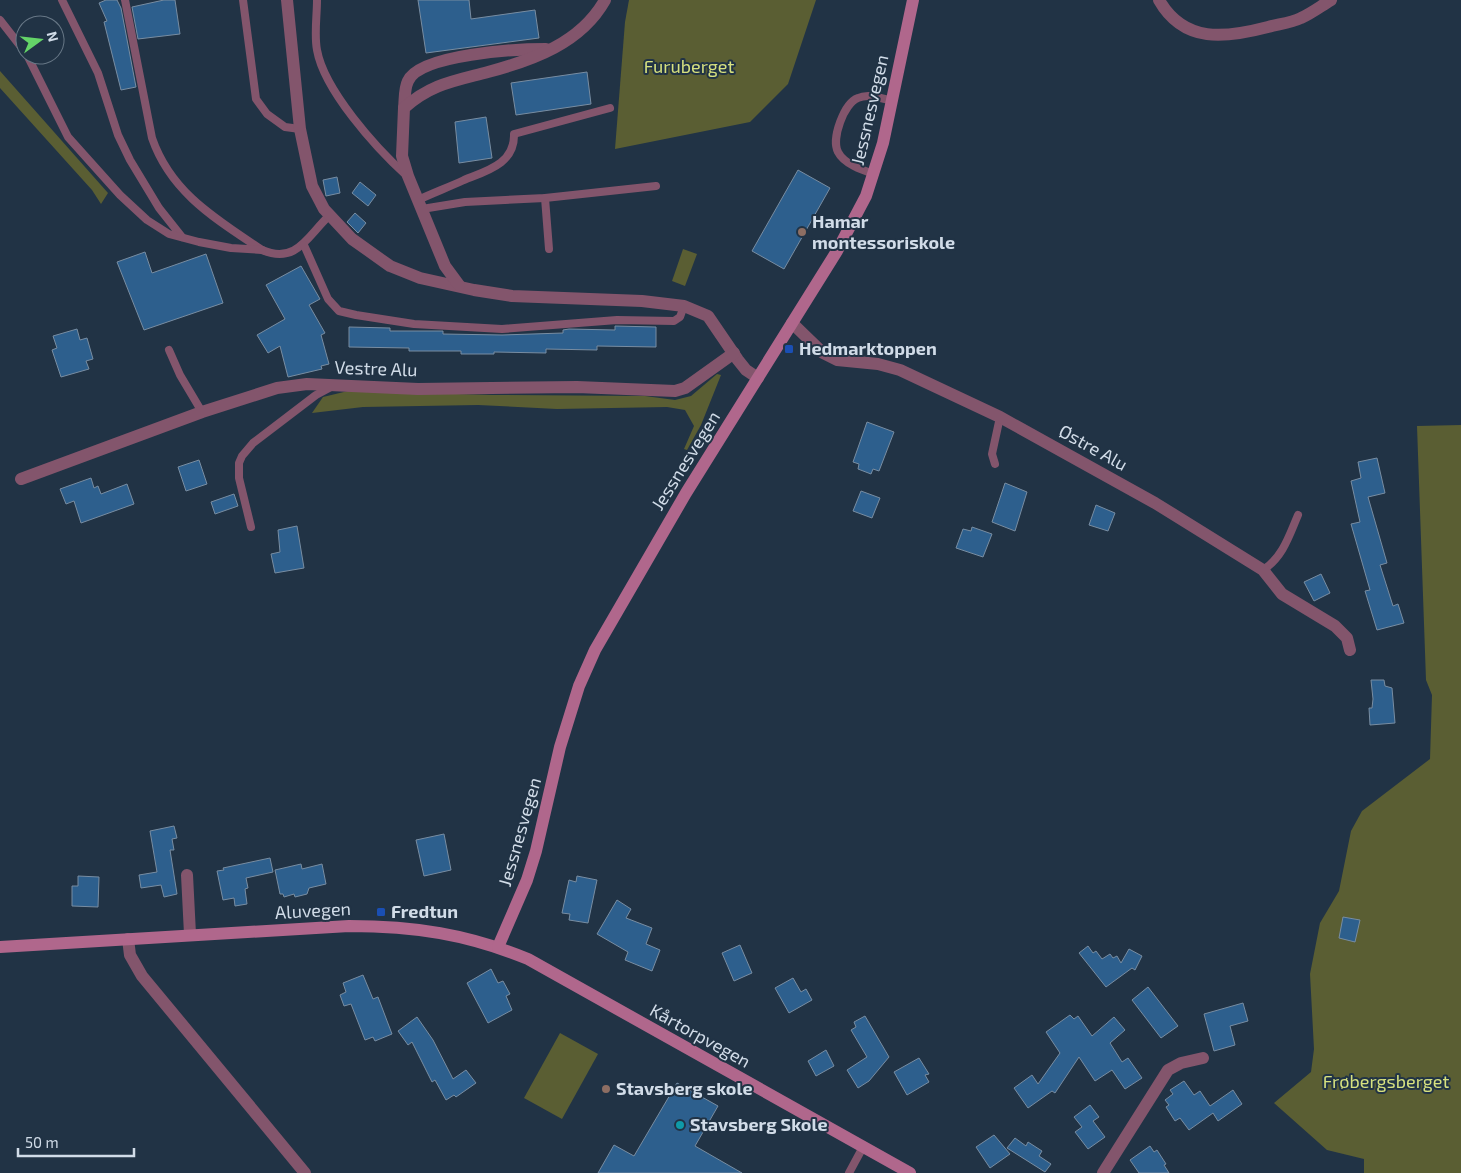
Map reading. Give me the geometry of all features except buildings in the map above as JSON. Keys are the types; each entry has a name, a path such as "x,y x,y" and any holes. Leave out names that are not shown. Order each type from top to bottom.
{"main road":[{"name":"Jessnesvegen","path":"498,947 532,866 560,747 579,686 595,650 652,550 854,222 874,174 892,101 913,0"},
{"name":"Aluvegen","path":"0,947 190,934 376,926 456,934 498,947"},
{"name":"Kårtorpvegen","path":"498,947 528,959 910,1173"}],"street":[{"path":"287,0 300,129 312,186 329,216 352,239 390,266 420,278 459,285 474,290 512,296 642,301 684,306 708,316 746,370 758,378"},
{"path":"404,108 420,94 446,82 489,72 553,49 573,37 596,17 606,0"},
{"path":"1159,0 1167,14 1195,32 1218,36 1235,36 1300,18 1331,0"},
{"path":"459,285 445,266 408,176 402,156 404,108 408,81 424,66 445,60 519,49 553,49"},
{"name":"Østre Alu","path":"792,324 823,353 837,360 878,364 900,370 1000,417 1155,502 1263,570 1282,594 1335,626 1347,638 1350,650"},
{"name":"Vestre Alu","path":"21,478 202,412 277,388 307,384 418,389 577,387 675,391 684,388 734,353"},
{"path":"187,875 190,934"},
{"path":"128,939 130,955 142,976 305,1173"},
{"path":"1103,1173 1168,1070 1181,1063 1203,1058"}],"lane":[{"path":"62,0 98,73 118,135 130,160 159,208 184,238"},
{"path":"125,0 146,114 158,155 181,190 262,250"},
{"path":"243,0 256,99 266,114 285,127 300,129"},
{"path":"317,0 317,50 326,79 385,156 408,176"},
{"path":"0,20 15,40"},
{"path":"31,65 50,104 75,146 142,216 169,234 230,248 262,250 283,254 304,245 329,216"},
{"path":"874,174 860,170 845,160 838,152 836,141 848,104 858,98 867,96 892,101"},
{"path":"420,205 497,167 513,146 514,134 610,108"},
{"path":"420,205 545,198 656,186"},
{"path":"545,198 549,249"},
{"path":"304,245 321,286 328,299 339,311 385,320 414,324 502,329 617,320 674,321 680,317 684,306"},
{"path":"169,350 180,374 202,412"},
{"path":"251,527 238,478 238,463 242,456 253,443 316,395 333,385"},
{"path":"995,464 992,454 1000,417"},
{"path":"1263,570 1275,562 1285,545 1298,514"},
{"path":"849,1173 863,1147"}],"green space":[{"name":"Furuberget","path":"629,0 816,0 788,84 750,122 615,149 625,22"},
{"path":"0,71 108,193 101,204 92,190 0,88"},
{"path":"683,249 697,254 685,286 672,281"},
{"path":"717,374 721,375 701,425 687,450 684,449 694,426 685,410 667,407 557,409 478,405 363,407 312,413 323,397 348,391 493,395 645,396 675,400 691,396"},
{"name":"Frøbergsberget","path":"1461,425 1461,1173 1364,1173 1364,1159 1327,1150 1274,1103 1311,1072 1314,1049 1310,974 1320,923 1339,891 1351,831 1362,811 1430,759 1432,695 1426,680 1417,426"},
{"path":"560,1033 598,1054 562,1119 524,1098"}],"place":[{"name":"Hamar montessoriskole","path":"802,232"},
{"name":"Hedmarktoppen","path":"789,349"},
{"name":"Fredtun","path":"381,912"},
{"name":"Stavsberg skole","path":"606,1089"},
{"name":"Stavsberg Skole","path":"680,1125"}]}
